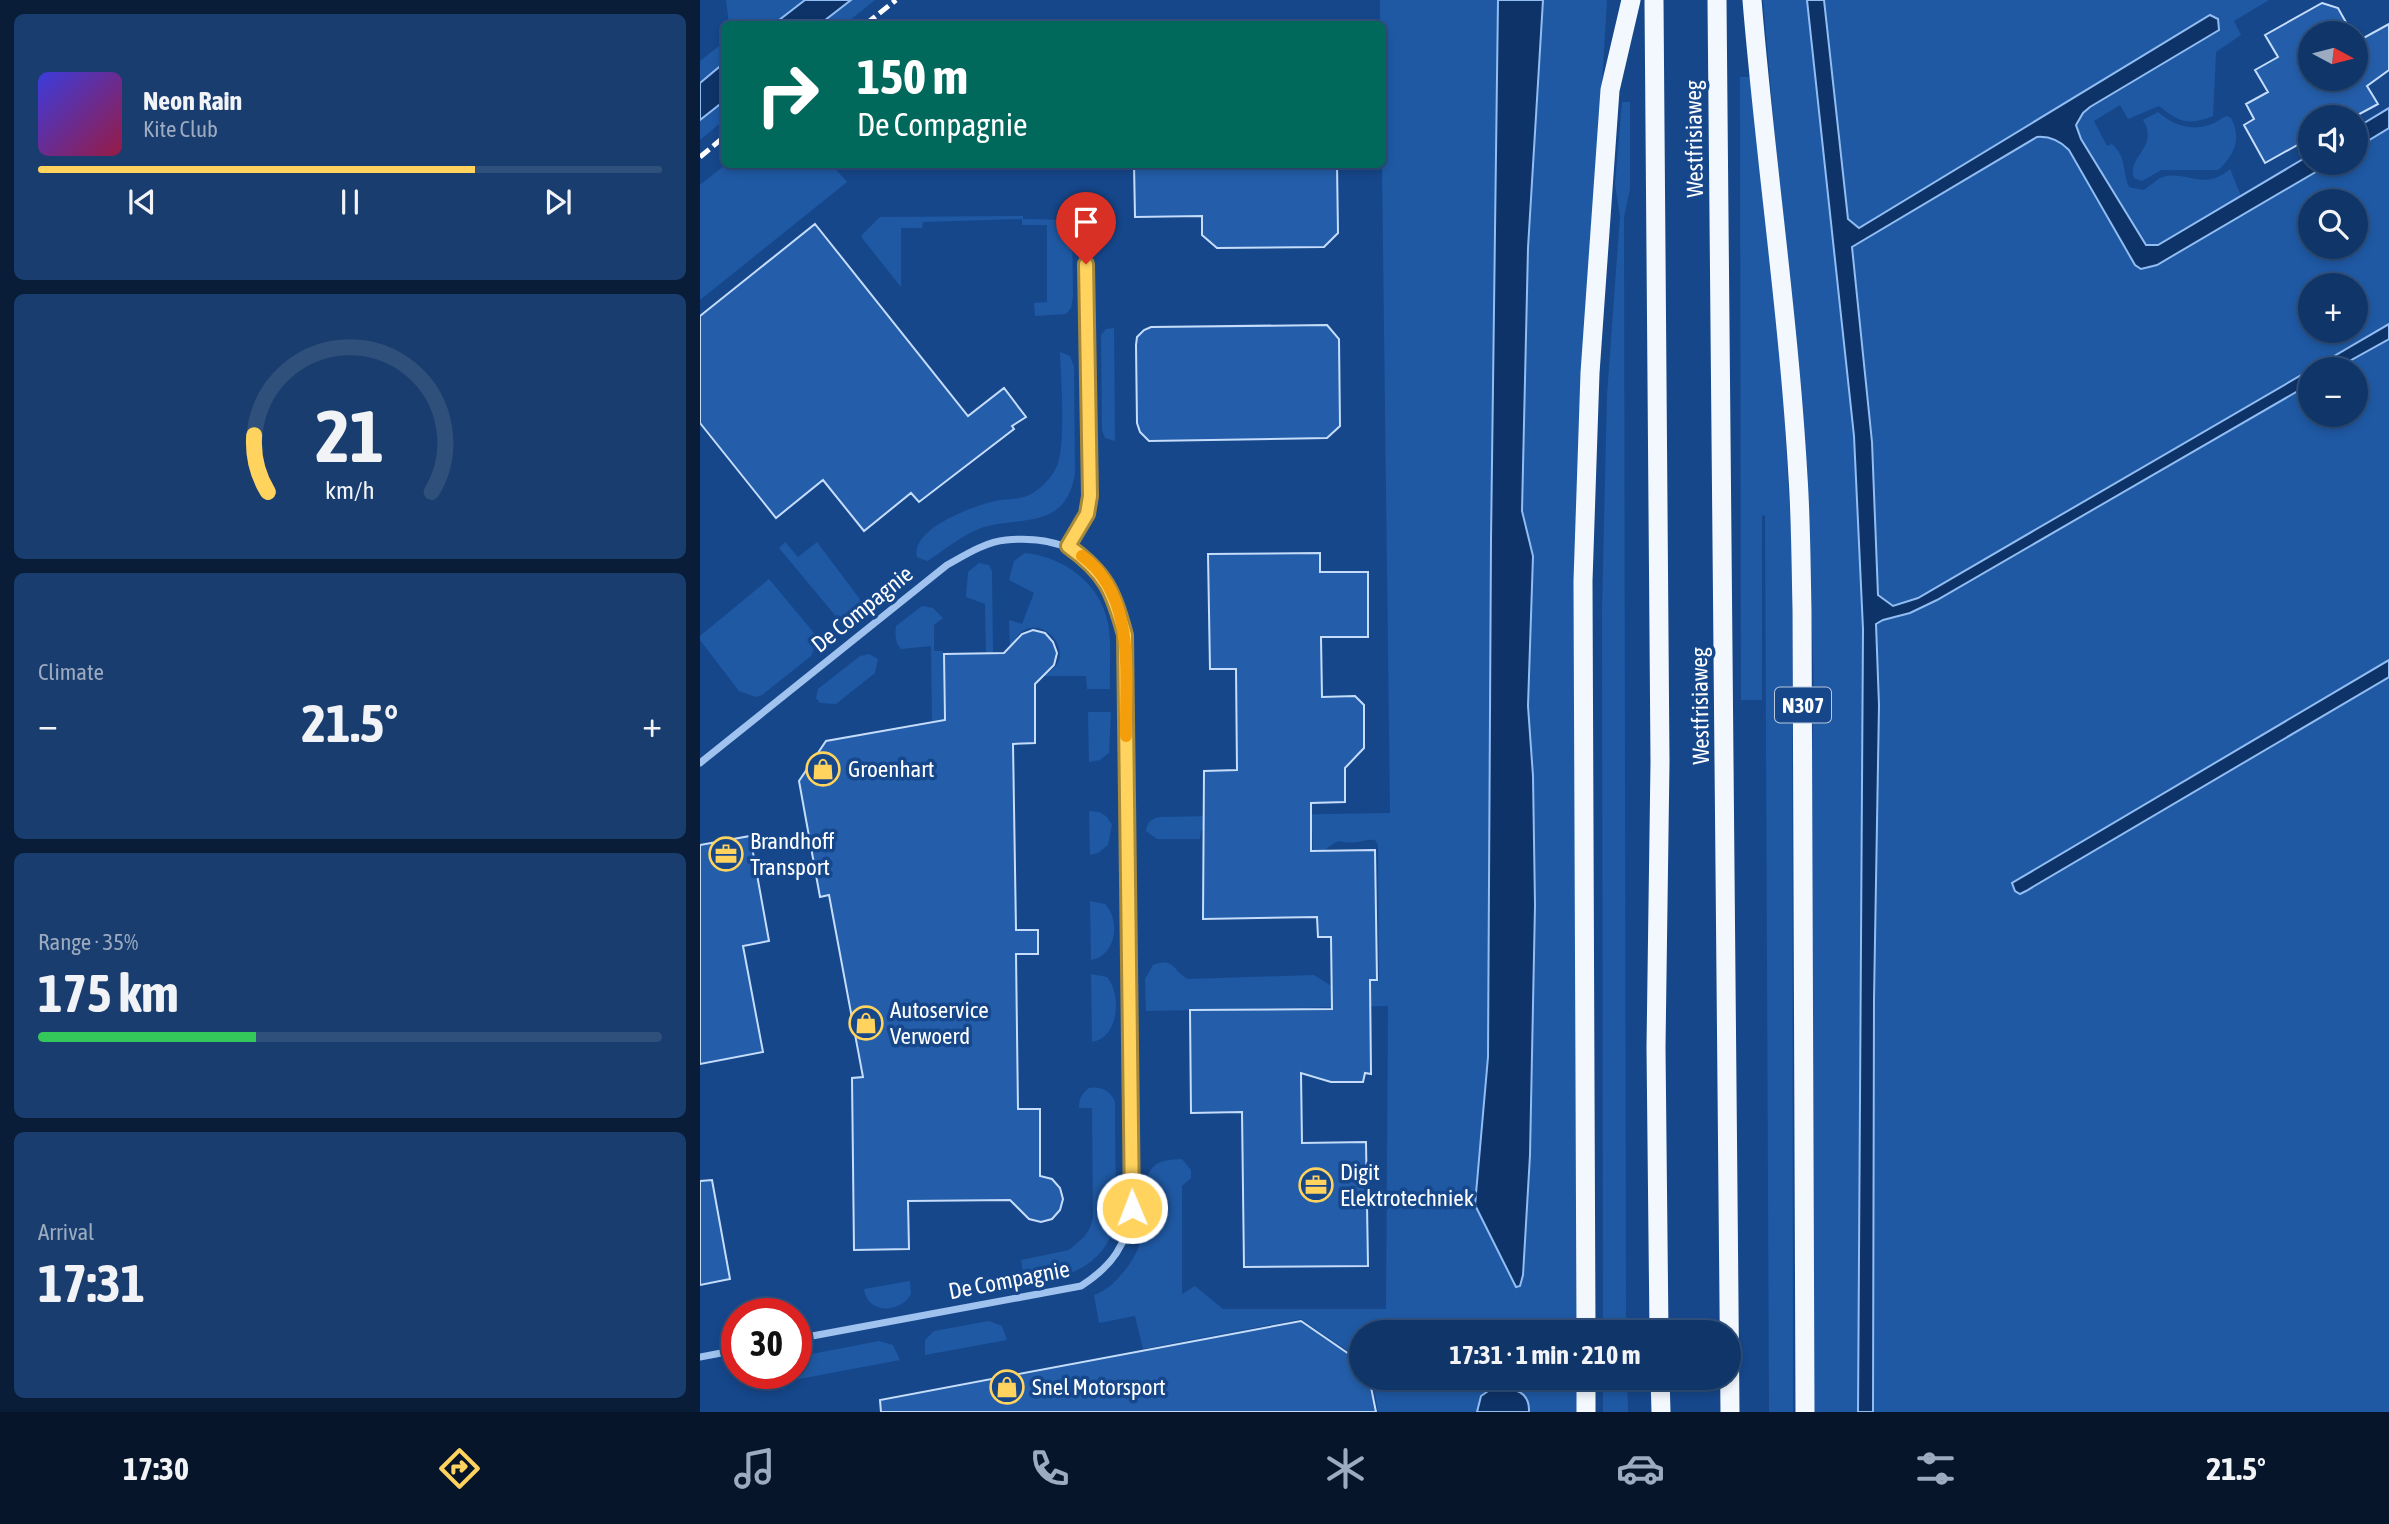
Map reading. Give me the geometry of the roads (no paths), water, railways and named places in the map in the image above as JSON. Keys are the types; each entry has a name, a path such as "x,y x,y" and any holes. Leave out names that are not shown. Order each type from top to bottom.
{"highway":[{"path":"1586,1320 1583,581 1590,387 1610,90 1631,0"},
{"name":"Westfrisiaweg","path":"1654,0 1660,762 1656,1047 1659,1320"},
{"name":"Westfrisiaweg","path":"1717,0 1730,1412"},
{"name":"N307","path":"1752,0 1799,478 1802,611 1805,1412"},
{"path":"1586,1390 1586,1412"},
{"path":"1660,1390 1661,1412"}],"street":[{"path":"1068,546 1087,514 1090,496 1085,219"},
{"name":"De Compagnie","path":"700,763 947,565 971,551 1004,540 1037,540 1068,546 1091,562 1107,583 1118,605 1125,635 1132,1208 1126,1235 1117,1253 1100,1274 1081,1286 812,1336"},
{"path":"700,1357 721,1353"}],"railway":[{"path":"870,21 896,0"},
{"path":"700,157 721,140"}],"place":[{"name":"Groenhart","path":"823,769"},
{"name":"Brandhoff Transport","path":"726,854"},
{"name":"Autoservice Verwoerd","path":"866,1023"},
{"name":"Digit Elektrotechniek","path":"1316,1185"},
{"name":"Snel Motorsport","path":"1007,1387"}]}
